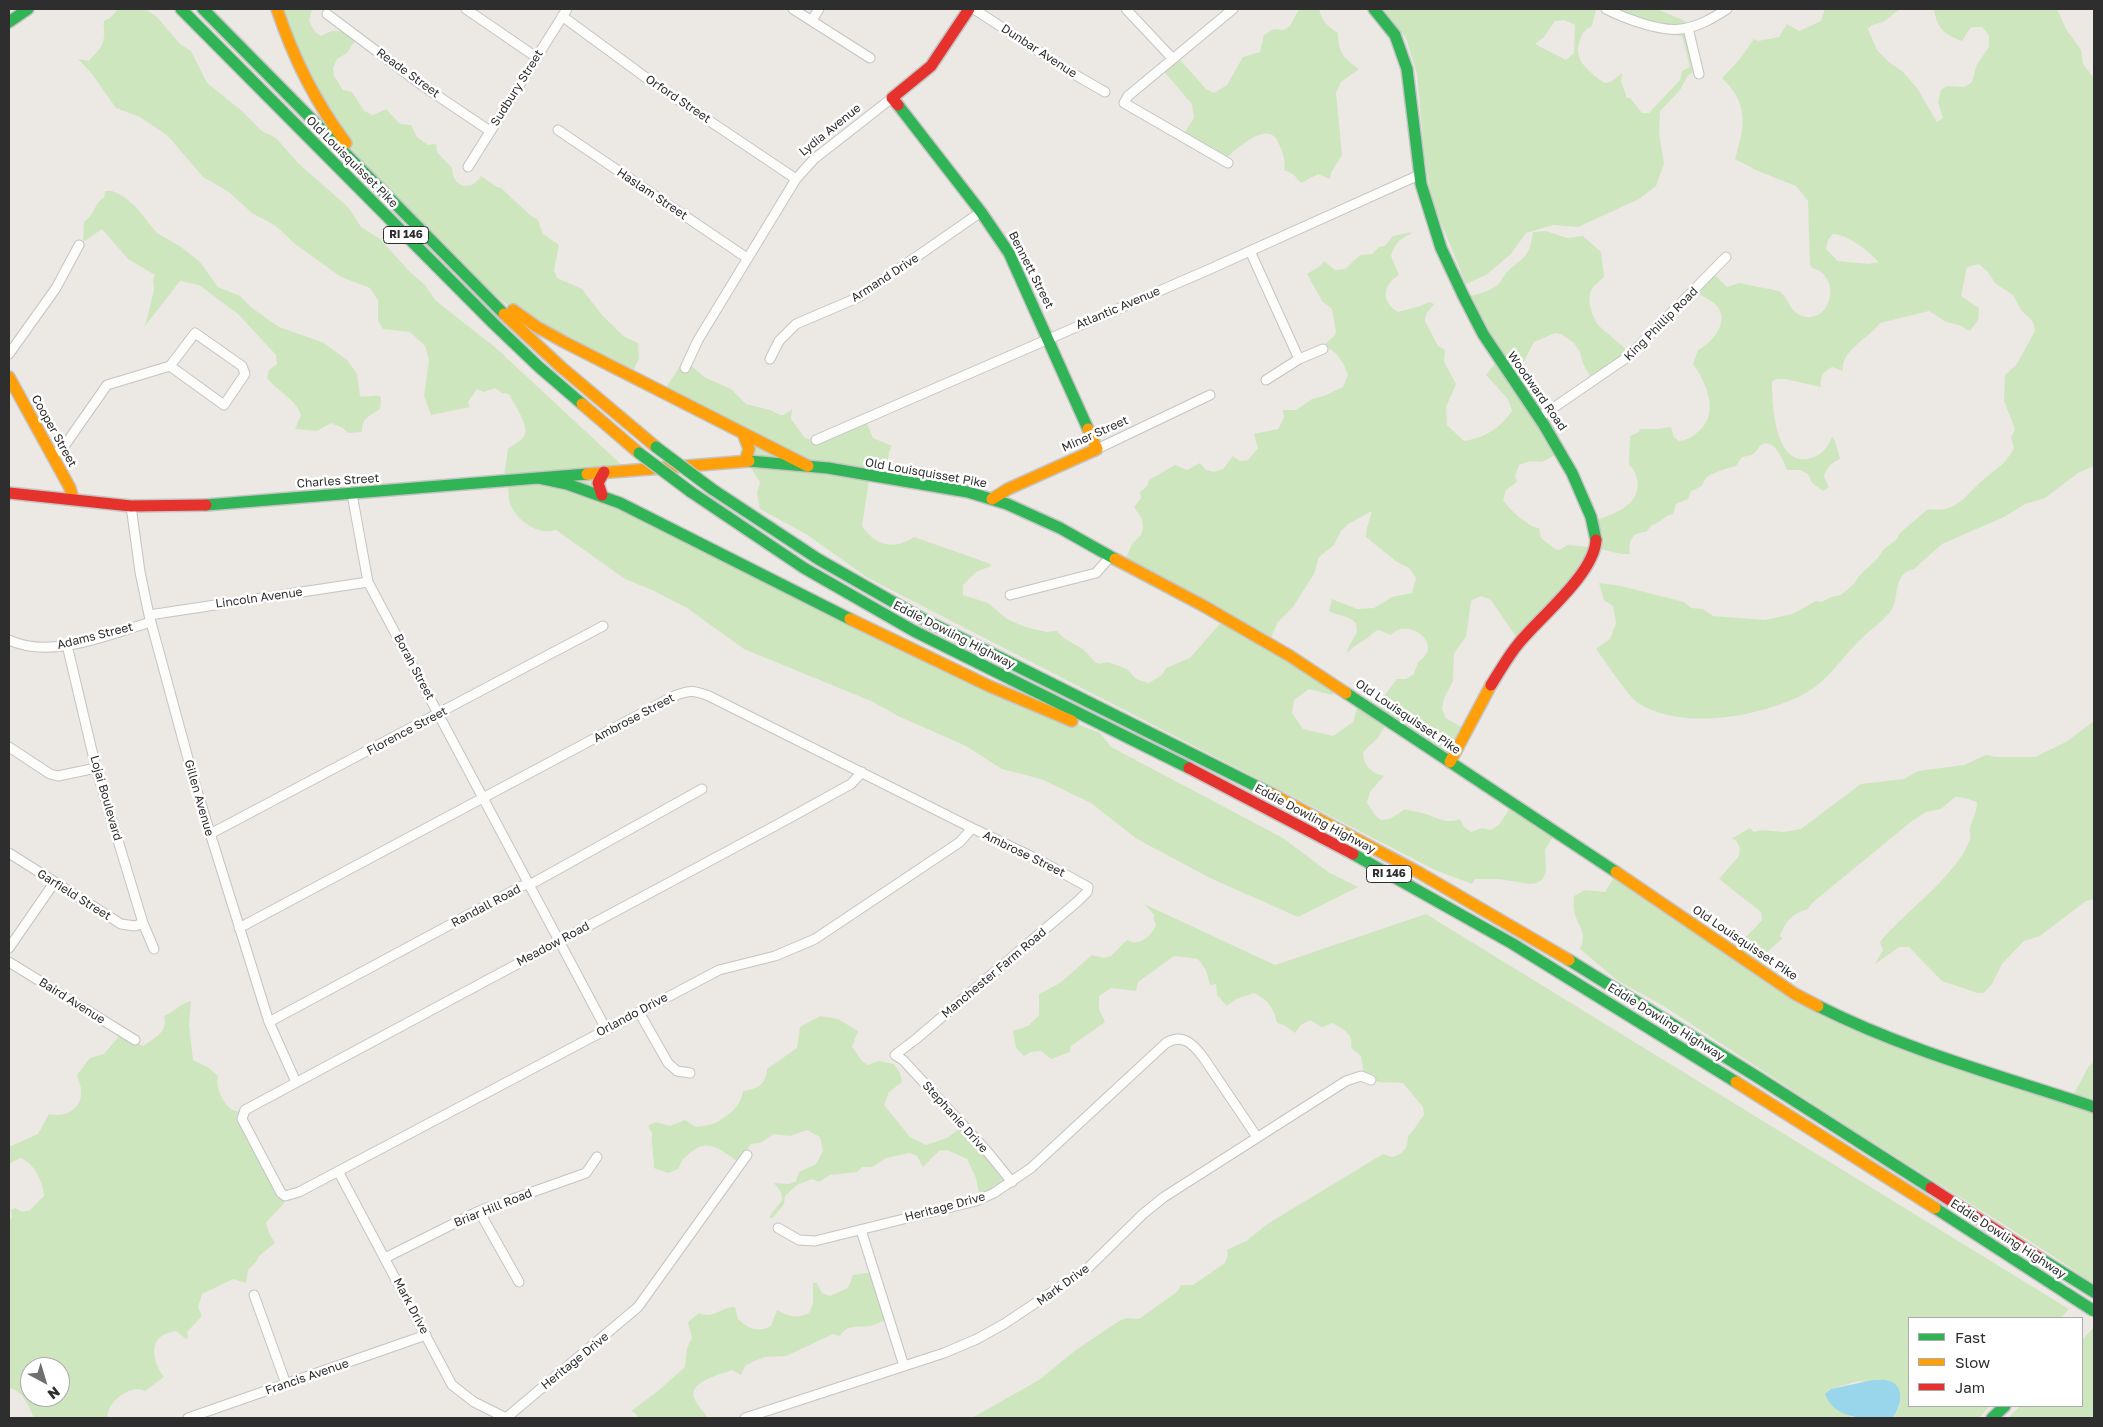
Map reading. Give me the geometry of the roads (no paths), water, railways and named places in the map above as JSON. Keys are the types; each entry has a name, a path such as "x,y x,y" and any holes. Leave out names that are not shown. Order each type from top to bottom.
{"main road":[{"path":"9,22 26,9"},
{"name":"Old Louisquisset Pike","path":"181,9 494,324 539,367 639,452"},
{"name":"Old Louisquisset Pike","path":"203,9 482,293 561,367 656,446"},
{"path":"277,9 289,45 304,78 342,138 395,203"},
{"name":"Lydia Avenue","path":"892,98 931,66 969,9"},
{"name":"Woodward Road","path":"1374,9 1393,32 1400,47 1409,79 1419,175 1450,271 1491,349 1540,417 1566,460 1580,489 1596,536 1596,543 1586,569 1518,644 1483,698 1450,762"},
{"name":"Bennett Street","path":"892,98 981,212 1009,253 1097,449"},
{"path":"417,226 500,300 537,327 607,365 808,466"},
{"name":"Cooper Street","path":"9,377 70,488 73,499"},
{"path":"743,433 749,449 746,461"},
{"name":"Eddie Dowling Highway","path":"656,446 712,489 791,543 889,600 1023,670 1313,816 1418,872 1491,914 1598,977 2094,1292"},
{"name":"Miner Street","path":"992,499 1008,489 1097,449"},
{"name":"Eddie Dowling Highway","path":"639,452 691,492 804,568 906,627 1331,842 1425,893 1549,965 1834,1144 2094,1311"},
{"name":"Old Louisquisset Pike","path":"670,467 746,461 776,461 808,466 968,492 992,499 1060,528 1290,656 1795,994 1854,1024 1913,1047 2094,1107"},
{"name":"Charles Street","path":"9,493 131,506 232,504 670,467"},
{"path":"602,495 598,484 600,476 604,472"},
{"path":"539,478 562,482 602,495 980,683 1118,741 1184,766"},
{"path":"2083,1318 2094,1305"},
{"path":"1992,1418 2004,1407"}],"street":[{"path":"466,9 536,57"},
{"path":"793,9 870,58"},
{"path":"812,20 819,9"},
{"name":"Dunbar Avenue","path":"974,9 1105,92"},
{"path":"1126,9 1172,58"},
{"path":"1228,163 1124,103 1128,96 1172,58 1233,9"},
{"path":"1606,9 1657,27 1678,30 1688,28 1727,9"},
{"name":"Sudbury Street","path":"468,167 565,13"},
{"name":"Orford Street","path":"565,13 656,84 796,179"},
{"name":"Reade Street","path":"327,14 423,86 490,131"},
{"path":"1688,28 1699,74"},
{"name":"Lydia Avenue","path":"685,368 698,340 796,179 814,159 892,98"},
{"name":"Haslam Street","path":"558,130 747,258"},
{"name":"Atlantic Avenue","path":"816,440 1250,251 1419,175"},
{"name":"Armand Drive","path":"770,359 779,341 796,324 857,298 981,212"},
{"path":"9,354 56,288 79,245"},
{"path":"1250,251 1299,359"},
{"name":"King Phillip Road","path":"1540,417 1629,356 1726,257"},
{"path":"52,457 62,448 107,385 170,366 195,333 242,366 245,374 224,405 170,366"},
{"path":"1266,380 1299,359 1323,349"},
{"name":"Miner Street","path":"1097,449 1210,395"},
{"name":"Borah Street","path":"352,494 368,582 606,1029"},
{"name":"Gillen Avenue","path":"131,506 140,572 150,618 210,834 269,1022 296,1082"},
{"path":"1010,595 1096,573 1111,556"},
{"name":"Lincoln Avenue","path":"150,618 368,582"},
{"name":"Adams Street","path":"9,640 28,648 66,645 150,618"},
{"name":"Florence Street","path":"210,834 603,626"},
{"name":"Lojai Boulevard","path":"66,645 96,768 143,923 154,949"},
{"name":"Ambrose Street","path":"239,928 687,691 709,696 1039,860 1088,887"},
{"path":"9,747 50,774 58,776 96,768"},
{"name":"Meadow Road","path":"285,1196 281,1193 242,1119 245,1110 851,784 862,772"},
{"name":"Randall Road","path":"269,1022 528,884 536,882 702,789"},
{"name":"Orlando Drive","path":"285,1196 299,1192 719,970 775,956 815,939 960,842 972,828"},
{"name":"Garfield Street","path":"9,853 121,924 135,926 143,923"},
{"path":"9,948 54,883"},
{"name":"Manchester Farm Road","path":"895,1055 1078,901 1087,892 1088,887"},
{"name":"Baird Avenue","path":"9,962 135,1040"},
{"path":"639,1012 658,1050 668,1063 677,1071 690,1073"},
{"name":"Heritage Drive","path":"778,1228 799,1240 815,1241 976,1201 1012,1182 1044,1156 1166,1043 1179,1038 1194,1045 1257,1137"},
{"name":"Stephanie Drive","path":"895,1055 903,1060 963,1124 1012,1182"},
{"name":"Mark Drive","path":"745,1418 962,1346 1035,1305 1088,1268 1143,1214 1164,1197 1346,1081 1361,1076 1371,1080"},
{"name":"Heritage Drive","path":"506,1418 638,1307 747,1156"},
{"name":"Briar Hill Road","path":"385,1258 479,1211 586,1173 597,1157"},
{"name":"Mark Drive","path":"338,1171 452,1385 474,1402 506,1418"},
{"path":"479,1211 519,1282"},
{"path":"861,1230 904,1366"},
{"path":"254,1294 286,1384"},
{"name":"Francis Avenue","path":"188,1418 426,1335"}],"water":[{"path":"1873,1380 1887,1380 1898,1387 1900,1398 1898,1409 1892,1418 1863,1418 1845,1414 1837,1410 1830,1403 1825,1394 1831,1389"}]}
